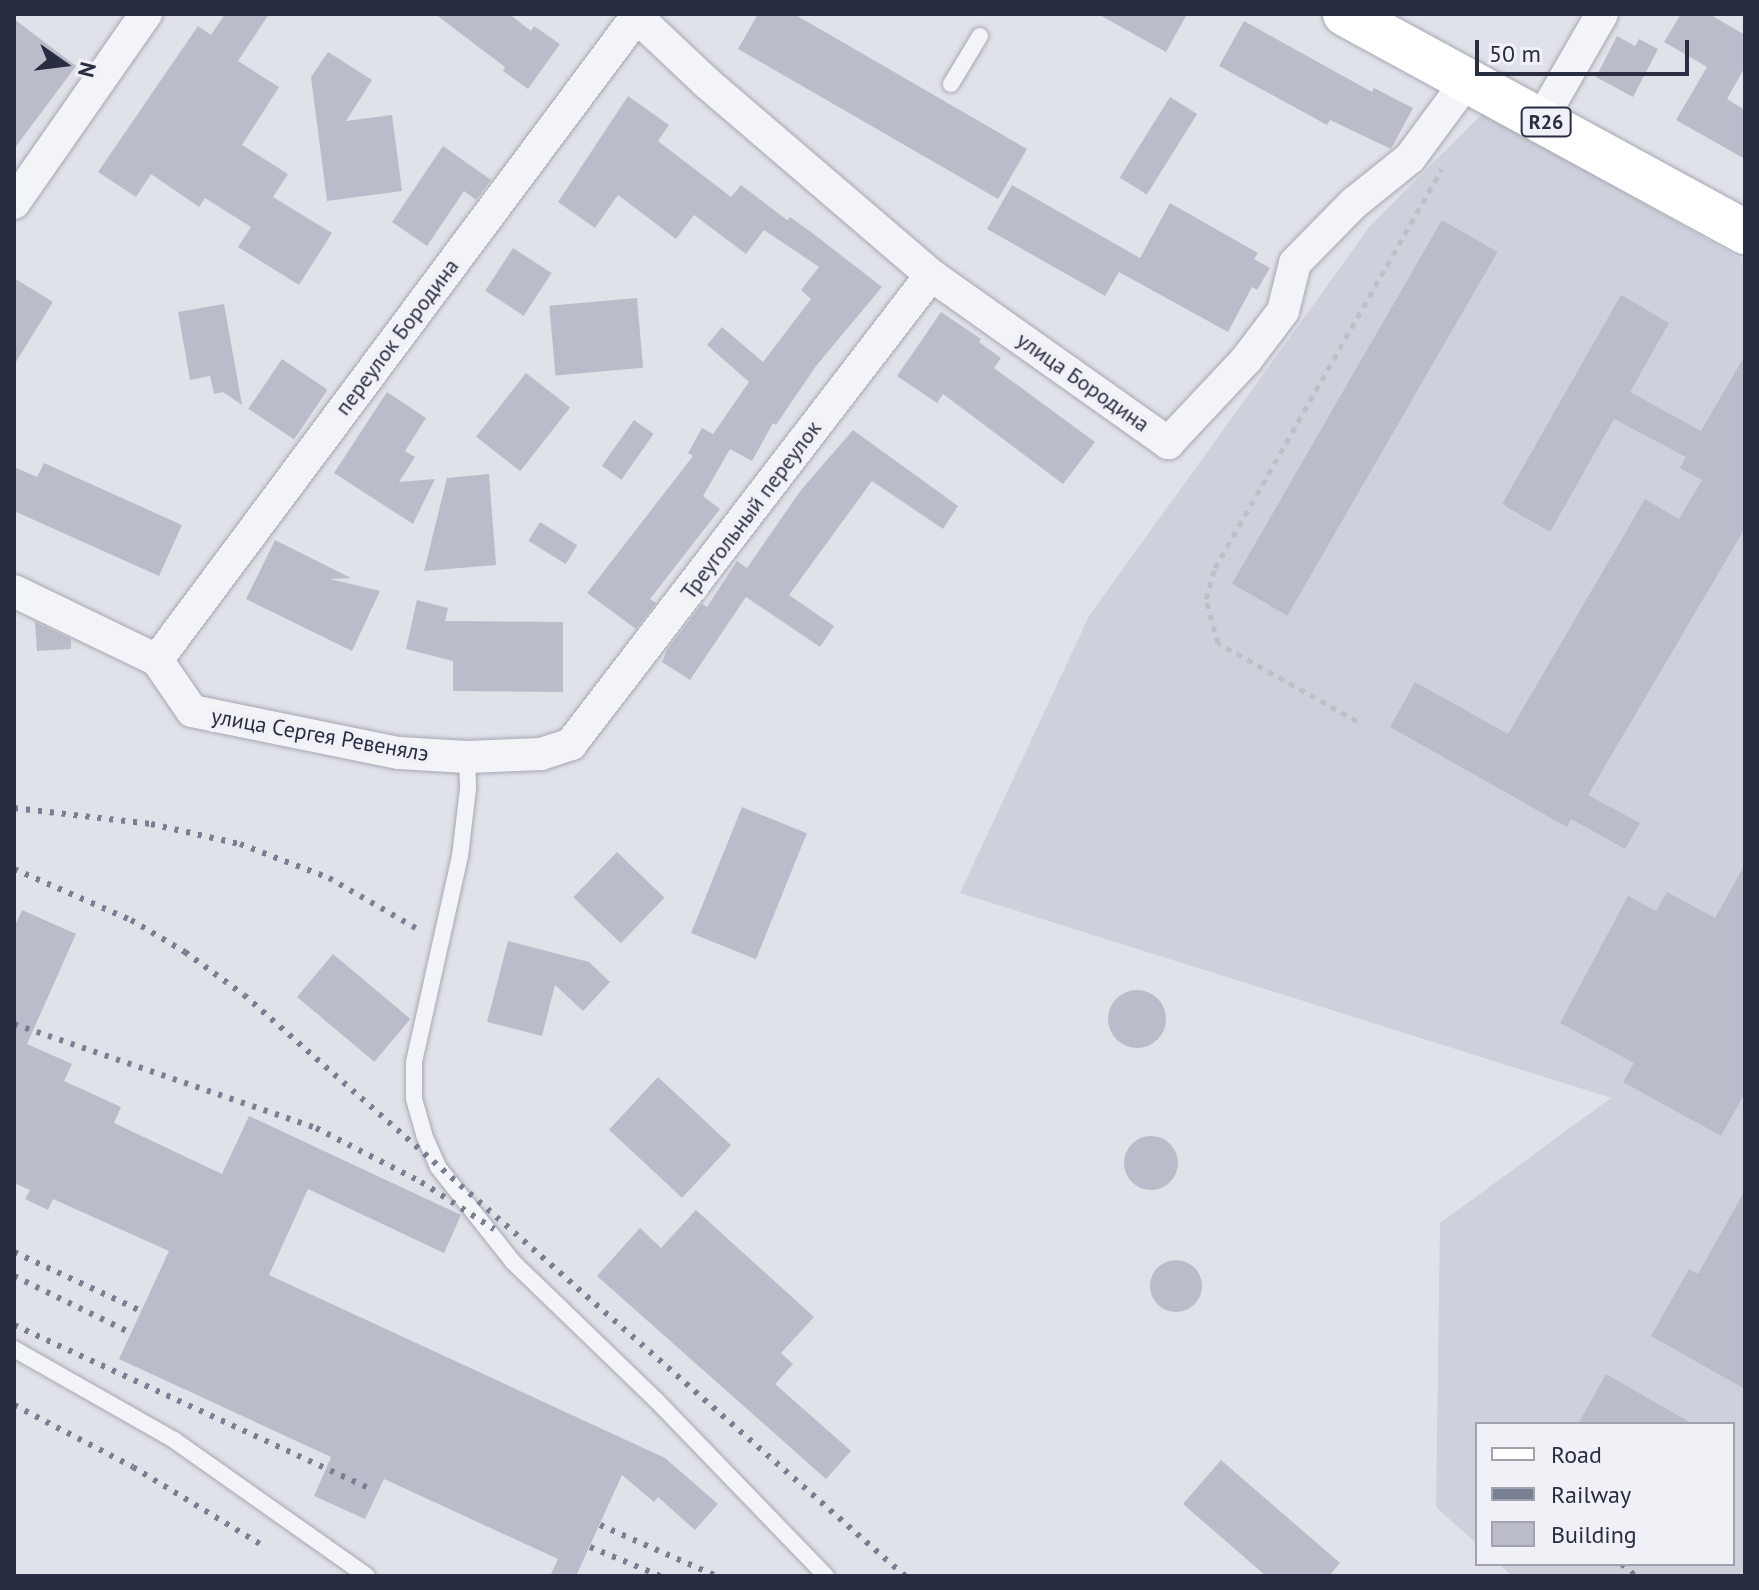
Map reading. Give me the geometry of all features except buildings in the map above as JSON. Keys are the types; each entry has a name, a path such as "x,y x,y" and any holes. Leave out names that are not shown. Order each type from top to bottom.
{"main road":[{"name":"R26","path":"1345,14 1745,232"}],"street":[{"path":"14,203 146,14"},
{"path":"1541,120 1602,14"},
{"name":"улица Бородина","path":"636,15 707,83 931,275 1168,443 1246,360 1283,311 1295,263 1354,203 1410,158 1466,82"},
{"name":"переулок Бородина","path":"157,660 636,15"},
{"name":"Треугольный переулок","path":"571,744 931,275"},
{"name":"улица Сергея Ревенялэ","path":"14,591 157,660 192,711 399,753 467,757 541,754 571,744"}],"lane":[{"path":"951,84 980,36"},
{"path":"467,757 468,789 460,856 423,1013 412,1080 424,1135 438,1167 513,1262 656,1400 826,1576"},
{"path":"14,1349 174,1440 367,1576"}],"path":[{"path":"1357,721 1218,643 1206,599 1215,568 1448,160"}],"shaded area":[{"path":"1484,112 1745,261 1745,1576 1512,1576 1501,1566 1735,1566 1735,1422 1475,1422 1475,1542 1436,1507 1440,1223 1611,1098 960,893 1089,616 1370,226"}],"railway":[{"path":"14,808 151,824 240,844 329,878 419,930"},
{"path":"14,869 131,920 185,952 244,995 905,1576"},
{"path":"14,1024 316,1128 421,1182 494,1229"},
{"path":"14,1252 141,1311"},
{"path":"14,1276 131,1333"},
{"path":"14,1325 369,1488"},
{"path":"14,1405 133,1467 262,1545"},
{"path":"600,1525 716,1576"},
{"path":"590,1547 660,1576"},
{"path":"1624,1566 1635,1576"}]}
